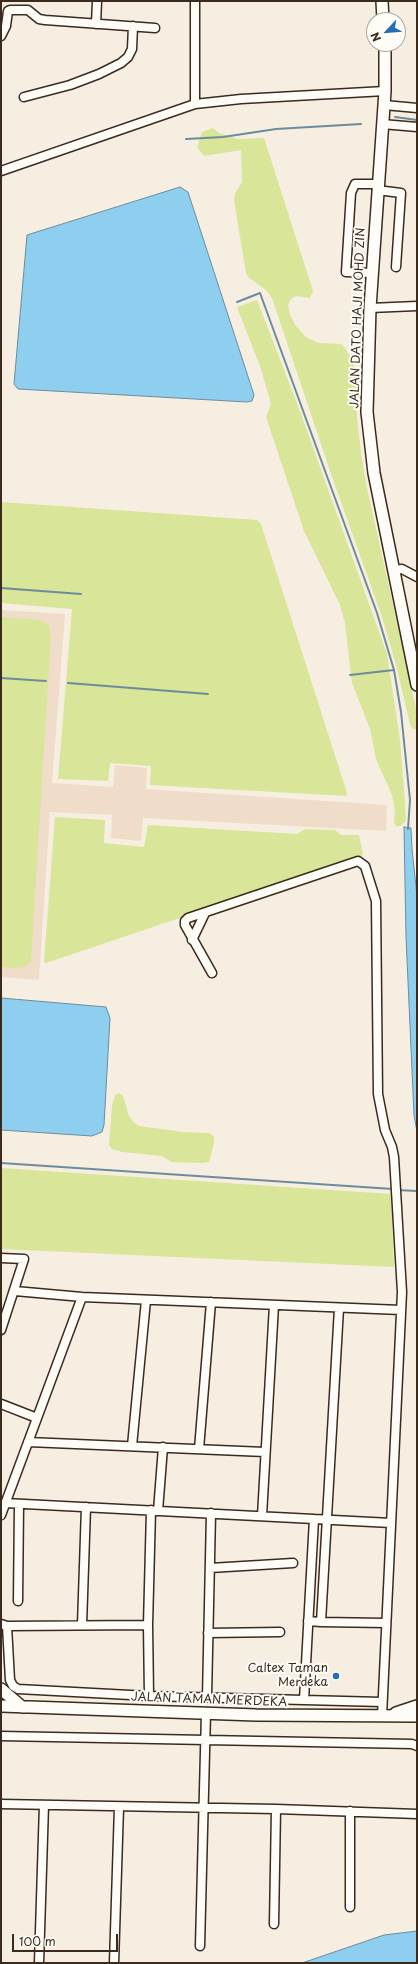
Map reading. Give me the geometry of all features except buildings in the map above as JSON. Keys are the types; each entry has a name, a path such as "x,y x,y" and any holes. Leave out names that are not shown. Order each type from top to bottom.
{"main road":[{"path":"382,1 383,12"},
{"name":"JALAN DATO HAJI MOHD ZIN","path":"385,52 385,91 372,273 367,391 370,447 417,686"},
{"path":"1,1689 22,1707"},
{"name":"JALAN TAMAN MERDEKA","path":"1,1706 206,1713 417,1716"},
{"path":"384,1716 417,1706"},
{"path":"384,1716 417,1719"}],"street":[{"path":"96,24 97,1"},
{"path":"195,1 195,104"},
{"path":"1,36 6,26 8,11 10,10 28,10 39,19 155,28"},
{"path":"24,97 70,85 99,74 121,63 128,57 132,50 133,26"},
{"path":"1,171 195,104 241,99 385,91"},
{"path":"384,105 417,108"},
{"path":"382,124 417,128"},
{"path":"372,273 346,272 351,193 356,184 378,187 401,193 396,267"},
{"path":"370,308 417,306"},
{"path":"394,570 402,569 417,577"},
{"path":"212,973 192,940 185,925 185,921 188,918 358,861 365,866 376,902 378,1094 384,1130 392,1147 396,1186 401,1275 401,1310 382,1702 384,1716"},
{"path":"192,940 205,913"},
{"path":"1,1258 24,1259 15,1291 1,1330"},
{"path":"15,1291 82,1297 401,1310"},
{"path":"1,1515 82,1297"},
{"path":"132,1446 146,1300"},
{"path":"199,1449 210,1302"},
{"path":"262,1516 274,1305"},
{"path":"322,1622 339,1308"},
{"path":"1,1404 37,1418"},
{"path":"28,1442 266,1452"},
{"path":"149,1696 148,1625 154,1510 163,1447"},
{"path":"6,1503 391,1523"},
{"path":"18,1601 19,1504"},
{"path":"82,1625 86,1507"},
{"path":"207,1697 211,1513"},
{"path":"304,1700 314,1519"},
{"path":"210,1568 293,1563"},
{"path":"308,1621 386,1623"},
{"path":"148,1625 4,1625 10,1680 13,1686 18,1689 149,1696 382,1702"},
{"path":"208,1633 280,1632"},
{"path":"200,1946 206,1713"},
{"path":"1,1736 206,1739 412,1744 417,1746"},
{"path":"1,1804 276,1809 417,1814"},
{"path":"39,1963 44,1805"},
{"path":"114,1963 118,1806"},
{"path":"274,1924 276,1809"},
{"path":"350,1811 350,1907"}],"shaded area":[{"path":"1,610 65,614 52,783 113,787 115,765 147,768 146,789 387,805 386,831 143,818 141,841 111,838 112,815 50,812 39,980 1,977"}],"green space":[{"path":"213,128 219,133 238,139 264,138 313,291 310,298 296,296 291,299 288,305 290,315 296,326 306,337 318,343 341,344 353,362 356,373 356,407 361,453 367,488 417,713 417,729 413,729 410,724 396,665 382,617 331,474 272,298 266,290 248,277 246,273 234,200 235,194 242,182 241,150 204,156 197,147 202,132"},
{"path":"257,300 300,411 387,654 400,740 405,802 406,821 400,826 396,826 394,822 395,811 392,795 376,759 370,729 352,683 345,623 340,605 304,531 266,417 271,404 261,369 237,307"},
{"path":"1,502 257,520 261,524 347,793 346,796 150,785 151,766 110,763 108,781 58,779 72,609 1,603"},
{"path":"1,617 40,620 49,625 51,635 31,961 25,967 15,968 1,967"},
{"path":"55,817 105,820 104,843 144,847 148,825 297,834 305,829 335,830 341,835 359,835 363,854 361,857 46,963 44,962"},
{"path":"119,1093 123,1096 129,1116 134,1123 139,1126 183,1132 209,1133 214,1137 214,1143 209,1162 171,1162 162,1156 122,1152 112,1149 109,1145 112,1105 115,1095"},
{"path":"1,1168 391,1194 394,1267 1,1249"}],"water":[{"path":"180,187 188,192 254,395 252,401 247,402 18,389 14,384 27,235"},
{"path":"404,827 411,828 417,896 417,1132 414,1115 406,937"},
{"path":"1,998 106,1007 110,1018 104,1125 102,1132 92,1136 1,1130"},
{"path":"417,1931 417,1963 302,1963 384,1935"}],"waterway":[{"path":"395,117 417,120"},
{"path":"186,139 223,137 276,129 361,124"},
{"path":"237,302 260,293 377,613 394,670 401,712 410,800 408,829"},
{"path":"1,588 81,594"},
{"path":"350,675 394,670"},
{"path":"1,678 46,681"},
{"path":"68,683 208,694"},
{"path":"1,1163 393,1189"},
{"path":"397,1190 417,1191"}],"place":[{"name":"Caltex Taman Merdeka","path":"336,1676"}]}
